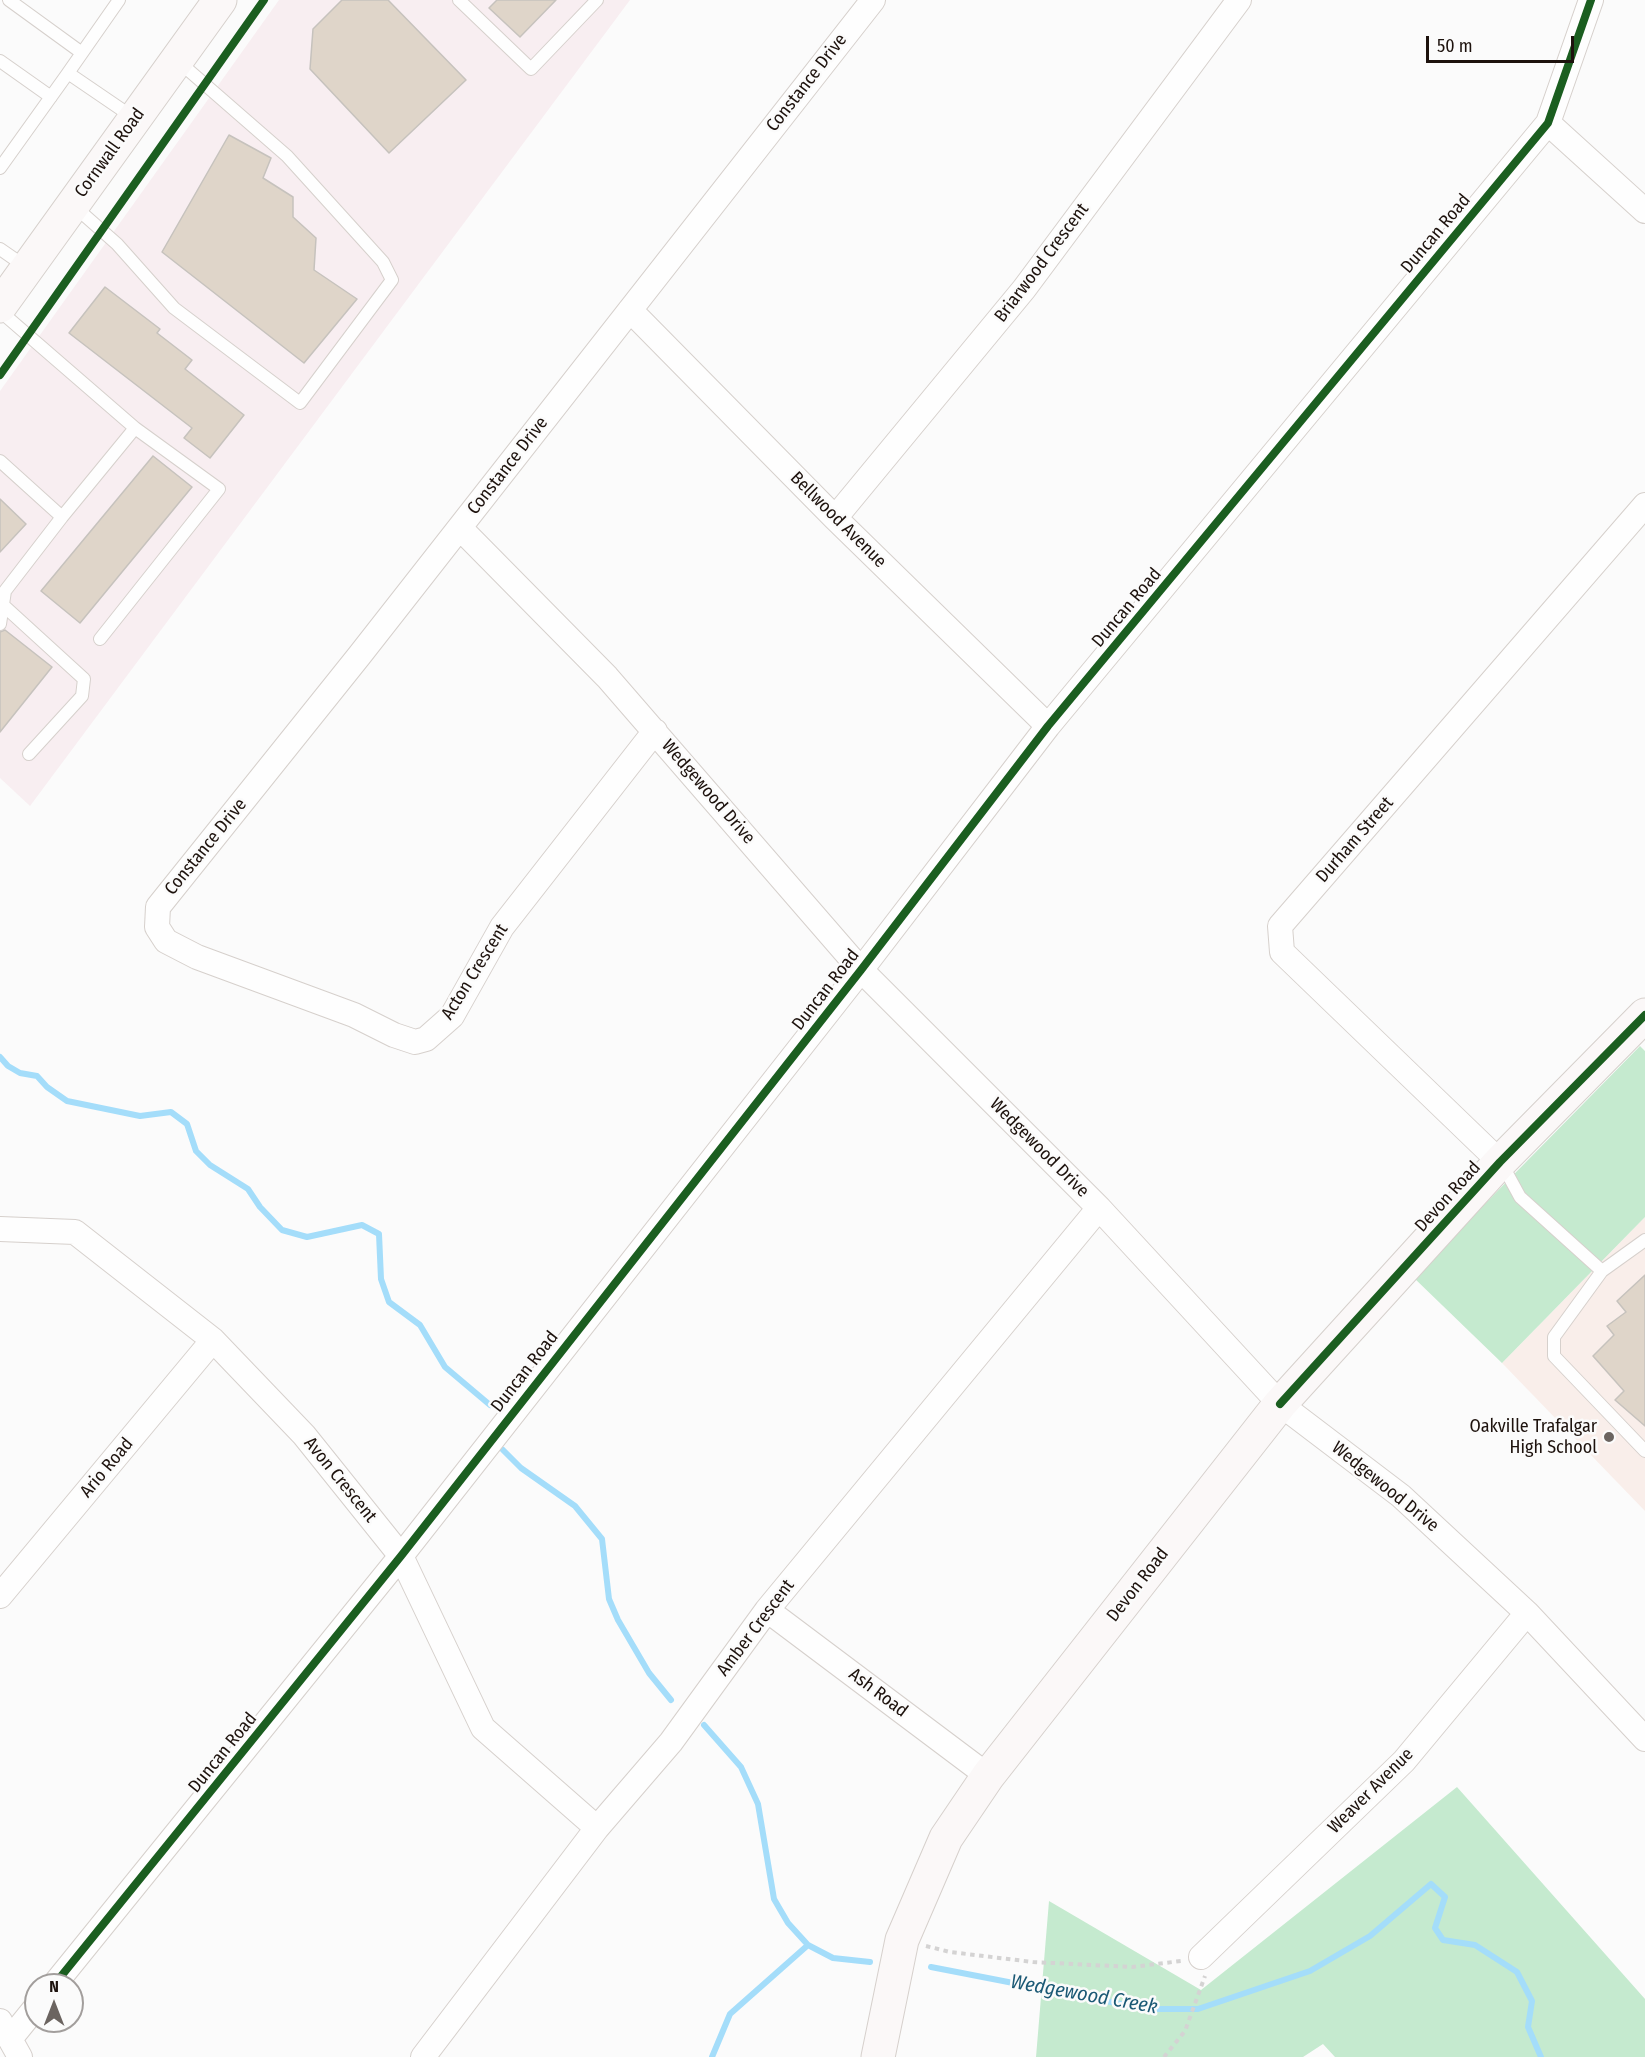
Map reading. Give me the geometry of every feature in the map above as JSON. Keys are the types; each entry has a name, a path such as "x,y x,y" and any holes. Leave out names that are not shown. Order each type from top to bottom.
{"street":[{"name":"Cornwall Road","path":"0,308 220,0"},
{"name":"Constance Drive","path":"161,934 157,927 158,907 460,528 873,0"},
{"name":"Briarwood Crescent","path":"835,518 1024,290 1239,0"},
{"name":"Duncan Road","path":"64,1973 402,1556 861,970 1048,726 1548,123 1591,0"},
{"path":"1548,123 1645,211"},
{"name":"Bellwood Avenue","path":"630,310 835,518 1048,726"},
{"name":"Durham Street","path":"1500,1162 1282,952 1280,926 1645,505"},
{"name":"Wedgewood Drive","path":"460,528 607,677 861,970 1099,1208 1280,1404 1401,1496 1527,1612 1645,1739"},
{"name":"Acton Crescent","path":"161,934 177,948 354,1015 394,1035 415,1042 426,1039 452,1016 502,927 655,731"},
{"name":"Devon Road","path":"878,2057 902,1940 945,1838 988,1776 1280,1404 1500,1162 1645,1015"},
{"name":"Amber Crescent","path":"423,2057 597,1828 671,1742 767,1610 1099,1208"},
{"name":"Avon Crescent","path":"0,1229 75,1232 213,1340 304,1435 402,1556 483,1728 597,1828"},
{"name":"Ario Road","path":"0,1596 213,1340"},
{"name":"Ash Road","path":"767,1610 988,1776"},
{"name":"Weaver Avenue","path":"1203,1967 1404,1761 1527,1612"},
{"path":"10,2039 24,2022"}],"lane":[{"path":"9,0 82,52"},
{"path":"0,168 119,0"},
{"path":"459,0 531,69 597,0"},
{"path":"73,205 117,244 174,308 300,403 392,280 383,262 287,156 177,60"},
{"path":"0,61 51,97"},
{"path":"68,73 135,119"},
{"path":"0,249 27,268"},
{"path":"0,308 135,428 219,489 100,639"},
{"path":"0,624 5,591 135,428"},
{"path":"0,461 62,517"},
{"path":"4,606 84,679 82,696 29,754"},
{"path":"1500,1162 1520,1197 1602,1271"},
{"path":"1645,1240 1602,1271 1554,1337 1554,1356 1645,1451"}],"path":[{"path":"902,1940 950,1952 1033,1962 1132,1967 1203,1967 1185,2031 1164,2057"}],"shaded area":[{"path":"279,0 630,0 30,806 0,778 0,391"},
{"name":"Oakville Trafalgar High School","path":"1645,1217 1645,1511 1502,1363"}],"green space":[{"path":"1640,1046 1645,1051 1645,1217 1502,1363 1413,1277"},
{"path":"1457,1787 1645,1999 1645,2057 1335,2057 1323,2044 1303,2057 1036,2057 1049,1901 1201,1990"}],"building":[{"path":"342,0 388,0 466,80 389,153 310,69 313,29"},
{"path":"497,0 556,0 520,37 489,8"},
{"path":"229,135 271,158 263,178 293,197 293,217 316,238 314,270 357,299 304,363 162,252"},
{"path":"105,287 160,329 157,333 192,360 185,369 244,415 210,458 184,438 192,428 69,333"},
{"path":"153,456 192,487 80,623 41,591"},
{"path":"0,499 26,524 0,552"},
{"path":"5,630 52,667 0,732 0,632"},
{"path":"1645,1275 1645,1426 1615,1400 1624,1391 1593,1356 1614,1335 1607,1326 1626,1312 1617,1301"}],"waterway":[{"name":"Wedgewood Creek","path":"0,1057 8,1066 20,1073 37,1076 47,1087 67,1101 140,1116 171,1112 187,1124 196,1151 210,1165 248,1189 260,1207 282,1230 307,1237 362,1225 379,1234 381,1279 389,1302 420,1325 445,1367 490,1405"},
{"name":"Wedgewood Creek","path":"503,1450 521,1468 575,1506 602,1539 609,1599 618,1620 649,1673 671,1700"},
{"name":"Wedgewood Creek","path":"704,1725 741,1767 758,1804 774,1899 788,1923 808,1945 833,1958 870,1962"},
{"name":"Wedgewood Creek","path":"931,1967 1147,2009 1198,2009 1310,1971 1370,1936 1431,1884 1445,1897 1435,1928 1443,1940 1475,1945 1517,1972 1532,2001 1528,2027 1541,2057"},
{"path":"712,2057 730,2014 808,1945"}],"cycle path":[{"path":"0,375 264,0"},
{"path":"64,1973 401,1556 861,970 1048,726 1548,123 1591,0"},
{"path":"1280,1404 1500,1162 1645,1015"}],"place":[{"name":"Oakville Trafalgar High School","path":"1609,1437"}]}
